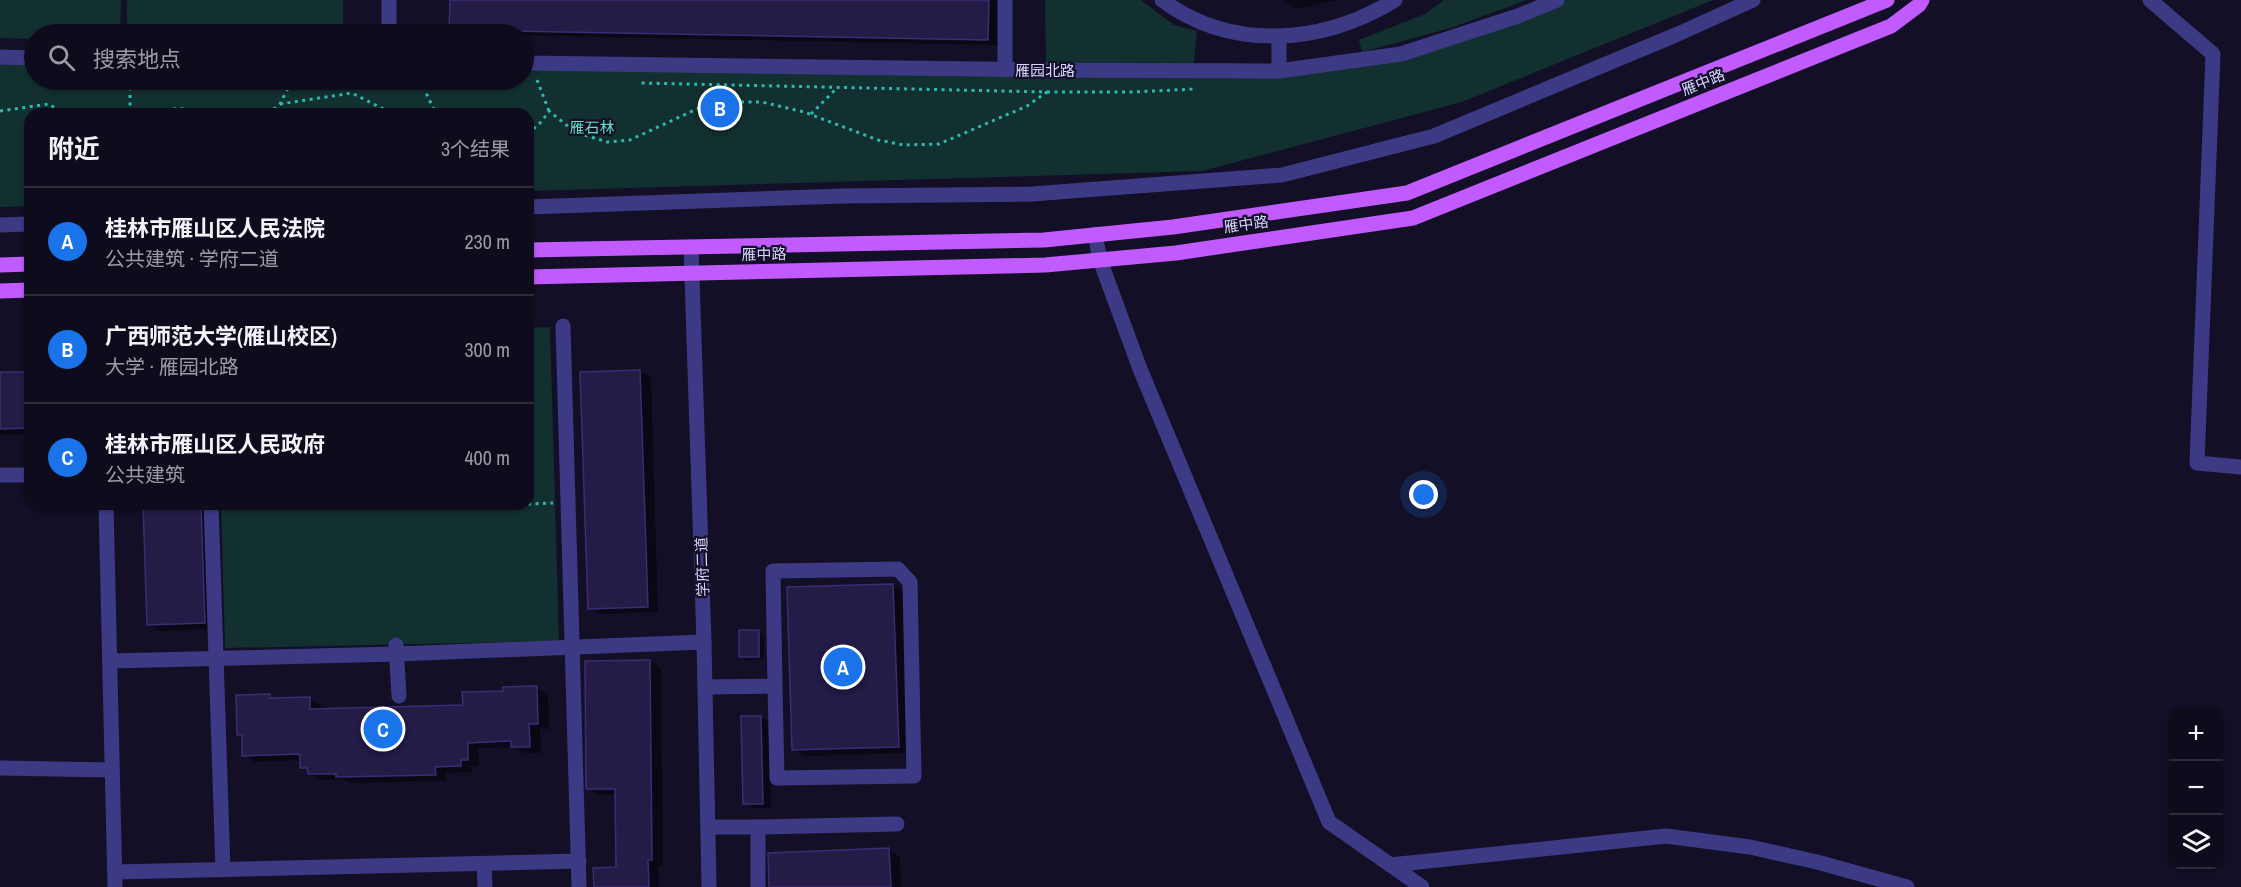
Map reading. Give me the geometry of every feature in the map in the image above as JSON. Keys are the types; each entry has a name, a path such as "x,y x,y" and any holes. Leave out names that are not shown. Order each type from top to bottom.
{"main road":[{"name":"雁中路","path":"534,277 1045,265 1176,253 1413,218 1891,26 1919,5 1922,0"},
{"name":"雁中路","path":"534,250 1044,240 1173,227 1407,193 1883,1"},
{"path":"0,265 24,264"},
{"path":"0,291 24,290"}],"street":[{"path":"389,0 389,24"},
{"path":"1005,0 1005,70"},
{"path":"1162,0 1175,10 1223,31 1279,38 1331,29 1360,19 1395,0"},
{"name":"雁园北路","path":"534,63 1005,70 1279,71 1401,54 1518,16 1557,0"},
{"path":"534,207 832,196 1032,194 1282,175 1434,136 1754,0"},
{"path":"2150,0 2213,54 2197,463 2241,467"},
{"path":"1279,38 1279,71"},
{"path":"0,57 24,58"},
{"path":"0,225 24,224"},
{"path":"1095,234 1100,260 1140,369 1329,822 1422,887"},
{"name":"学府二道","path":"692,246 709,887"},
{"path":"563,326 579,887"},
{"path":"0,475 24,474"},
{"path":"106,510 115,880 223,870 579,861"},
{"path":"211,510 223,870"},
{"path":"898,569 910,582 914,776 777,778 776,686 773,571 898,569"},
{"path":"110,661 396,649 571,648 704,642"},
{"path":"396,649 399,696"},
{"path":"705,687 776,686"},
{"path":"0,768 111,770"},
{"path":"708,827 897,824"},
{"path":"758,827 758,887"},
{"path":"1390,865 1666,836 1750,846 1907,887"},
{"path":"484,864 485,887"}],"path":[{"path":"534,80 537,80 549,111 575,132 607,142 630,140 699,108 730,102 762,102 811,114 878,140 904,145 939,144 1027,106 1047,92"},
{"path":"631,82 1047,92 1134,92 1202,88"},
{"path":"811,114 837,88"},
{"path":"130,90 130,108"},
{"path":"275,108 280,104 287,90"},
{"path":"425,90 433,108"},
{"path":"280,104 352,93 381,108"},
{"path":"0,111 49,104 55,108"},
{"path":"534,128 549,111"},
{"path":"534,504 567,503"}],"green space":[{"path":"0,0 121,0 120,24 24,24 24,39 0,38"},
{"path":"127,0 343,0 343,24 127,24"},
{"path":"1045,0 1141,0 1174,25 1197,31 1194,63 1046,62"},
{"path":"1444,0 1527,0 1451,28 1362,52 1359,40 1425,14"},
{"name":"雁石林","path":"1557,0 1713,0 1462,102 1202,171 534,191 534,108 24,108 24,206 0,207 0,57 24,58 24,90 534,90 534,63 1279,71 1401,54"},
{"path":"550,327 559,641 225,648 221,510 534,510 534,328"}],"building":[{"path":"450,0 989,0 988,40 534,32 534,24 449,24"},
{"path":"640,370 648,607 588,609 580,372"},
{"path":"0,372 24,372 24,428 0,429"},
{"path":"143,510 201,510 205,623 147,625"},
{"path":"893,584 899,747 792,750 787,587"},
{"path":"739,630 759,630 759,657 739,657"},
{"path":"650,660 652,860 648,860 649,887 594,887 593,868 616,867 615,789 586,789 585,661"},
{"path":"537,686 538,724 529,724 530,747 511,747 511,741 468,743 468,760 461,760 461,766 435,767 436,775 336,777 336,774 308,774 307,768 300,768 300,754 242,756 242,735 237,735 236,695 270,694 270,698 310,697 310,709 463,705 462,692 503,691 503,687"},
{"path":"741,716 761,716 763,804 743,804"},
{"path":"889,848 891,887 769,887 768,853"}],"place":[{"name":"广西师范大学(雁山校区)","path":"720,108"},
{"name":"桂林市雁山区人民法院","path":"843,667"},
{"name":"桂林市雁山区人民政府","path":"383,729"}]}
